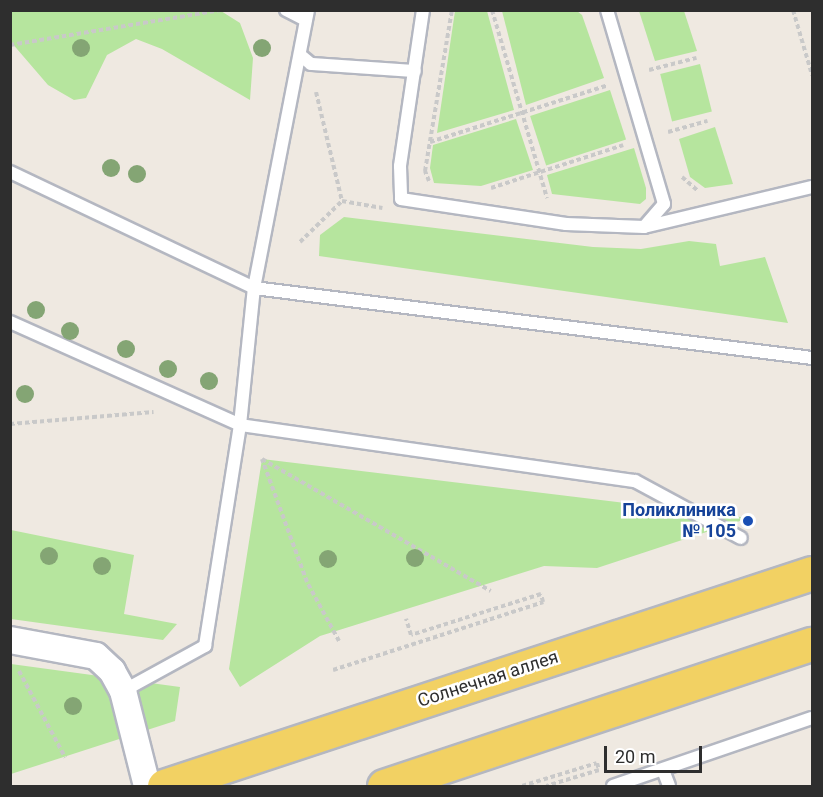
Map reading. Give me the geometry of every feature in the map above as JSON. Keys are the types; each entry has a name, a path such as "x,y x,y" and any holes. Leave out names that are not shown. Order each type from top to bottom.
{"main road":[{"name":"Солнечная аллея","path":"164,786 813,573"},
{"path":"384,786 813,644"}],"street":[{"path":"13,652 96,656 112,671 123,691 147,786"}],"lane":[{"path":"123,691 205,646 240,425 254,288 307,15 286,10"},
{"path":"423,10 400,166 401,199 566,224 645,227 813,187"},
{"path":"608,10 664,204 645,227"},
{"path":"300,55 311,64 415,71"},
{"path":"10,172 254,288 813,358"},
{"path":"10,322 240,425 635,481 741,538"},
{"path":"613,786 813,718"},
{"path":"663,770 669,786"}],"path":[{"path":"10,45 222,10"},
{"path":"436,186 431,186 425,171 452,10"},
{"path":"492,10 519,114 547,199 536,197"},
{"path":"793,10 813,75"},
{"path":"649,70 696,58"},
{"path":"646,60 652,81"},
{"path":"430,142 613,84"},
{"path":"306,89 317,92 342,201"},
{"path":"668,132 707,121"},
{"path":"665,122 671,142"},
{"path":"503,194 481,191 632,142"},
{"path":"680,170 683,180 701,194"},
{"path":"342,201 389,209"},
{"path":"300,242 342,201"},
{"path":"10,424 201,408"},
{"path":"339,641 306,582 262,459 491,591"},
{"path":"333,670 543,602 541,594 411,635 406,619"},
{"path":"13,652 65,757"},
{"path":"522,786 597,763 599,770 546,786"}],"green space":[{"path":"10,11 221,11 240,23 253,58 250,100 162,49 136,39 107,55 86,98 74,100 48,85 11,42"},
{"path":"455,11 487,11 514,110 437,133"},
{"path":"502,11 577,11 582,15 604,78 526,105"},
{"path":"639,11 684,11 697,51 655,61"},
{"path":"700,64 712,112 672,121 660,74"},
{"path":"610,90 626,139 546,165 530,116"},
{"path":"516,119 533,170 481,186 434,183 430,168 433,145"},
{"path":"715,127 733,184 705,188 690,177 679,139"},
{"path":"634,148 646,188 646,199 640,204 552,194 547,175"},
{"path":"344,217 593,247 641,249 689,241 716,244 720,266 765,257 788,323 319,256 320,235"},
{"path":"262,459 749,518 597,568 544,566 320,636 240,687 229,669"},
{"path":"11,530 134,555 124,614 177,624 163,640 11,619"},
{"path":"11,664 180,687 175,721 11,774"}],"place":[{"name":"Поликлиника № 105","path":"748,521"}]}
